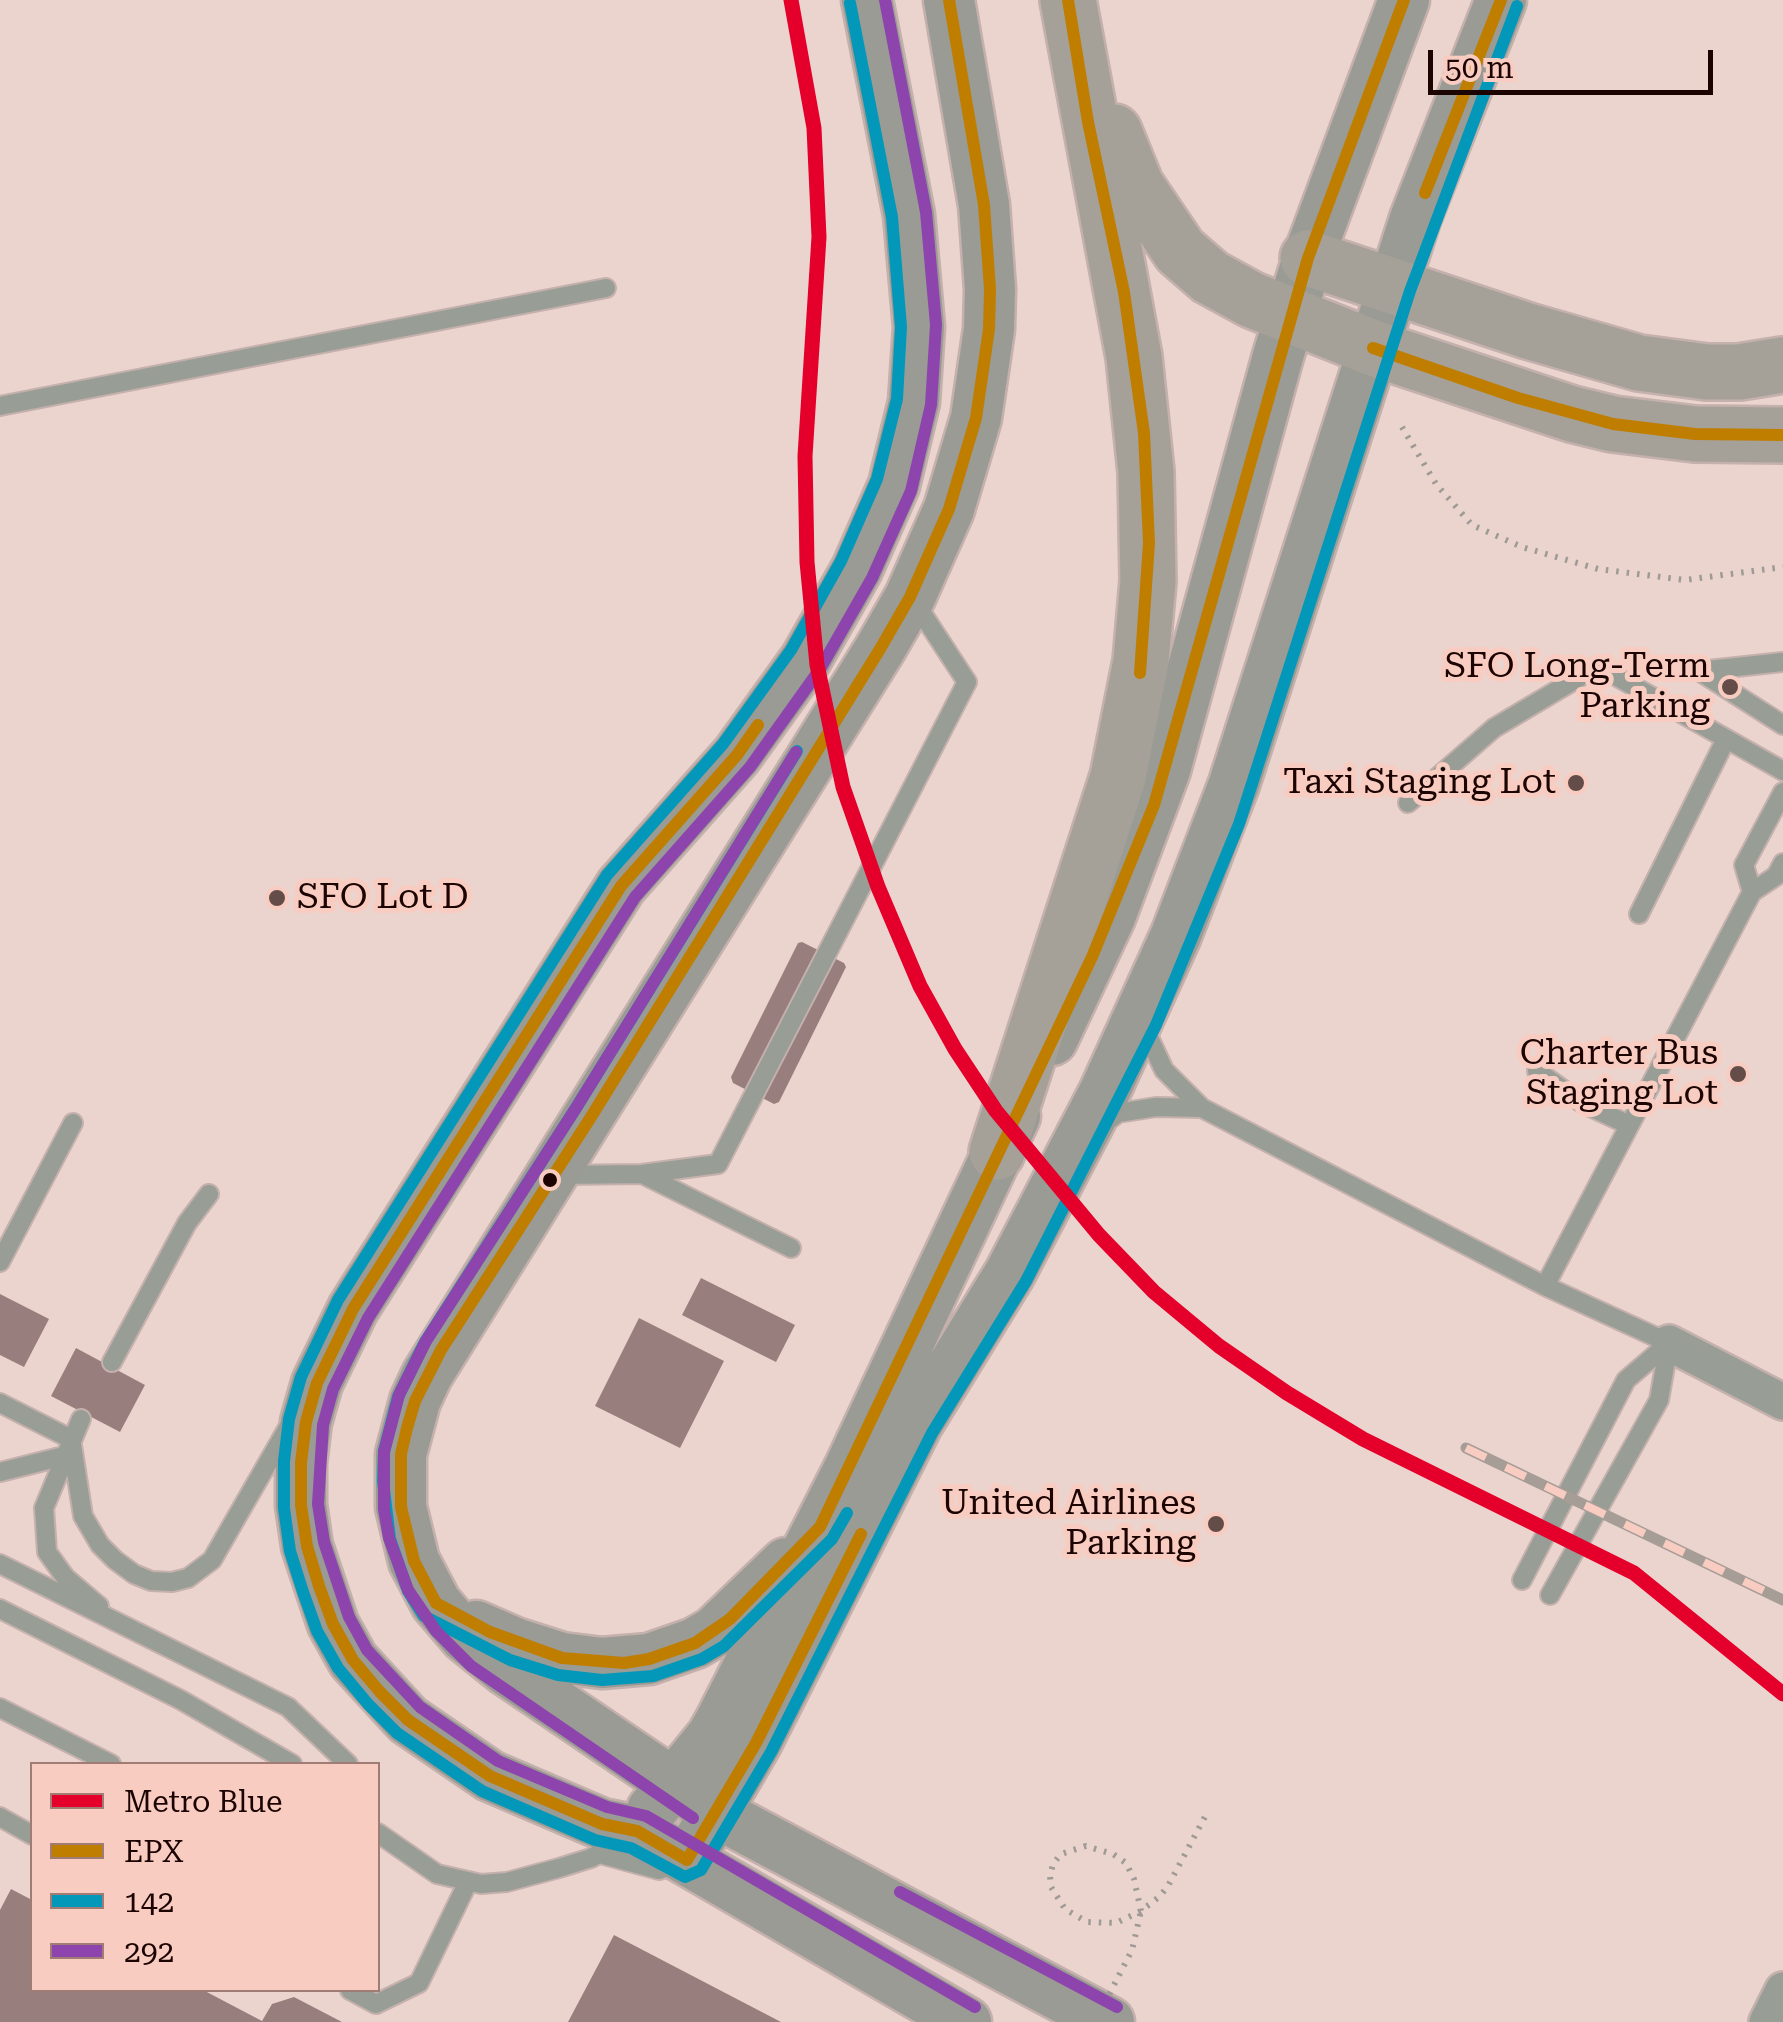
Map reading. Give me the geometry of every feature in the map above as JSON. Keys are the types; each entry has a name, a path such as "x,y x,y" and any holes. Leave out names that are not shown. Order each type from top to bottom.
{"highway":[{"path":"997,1152 1118,777 1137,688 1148,581 1148,507 1137,376 1068,0"},
{"path":"1078,0 1120,149 1136,186 1180,251 1210,277 1290,316 1518,398 1613,424 1694,434 1783,436"},
{"path":"1308,258 1528,331 1662,368 1739,372 1783,365"}],"street":[{"path":"868,0 906,196 919,328 914,402 894,485 857,569 806,659 737,754 622,886 354,1309 317,1384 306,1422 301,1505 307,1546 333,1624 353,1660 408,1720 490,1776 602,1824 618,1842 687,1860 966,2022"},
{"path":"949,0 984,205 990,288 989,329 976,418 938,538 910,596 441,1350 415,1401 407,1428 401,1454 401,1508 414,1560 436,1602 481,1652 717,1813 1109,2022"},
{"path":"618,1842 712,1736 820,1527 1092,956 1154,805 1308,258 1404,0"},
{"path":"687,1860 756,1743 917,1424 1010,1273 1140,1018 1234,784 1393,285 1436,162 1501,0"},
{"path":"1669,1343 1783,1402"},
{"path":"436,1602 502,1638 562,1658 602,1663 650,1659 714,1632 820,1527"},
{"path":"1766,2022 1783,1990"}],"lane":[{"path":"0,406 606,288"},
{"path":"554,1174 642,1174 718,1164 968,682 910,596"},
{"path":"1783,662 1699,671 1783,724"},
{"path":"1408,803 1494,728 1598,666 1783,771"},
{"path":"1639,914 1726,739"},
{"path":"1752,892 1744,865 1783,792"},
{"path":"1545,1286 1752,892 1776,876 1783,862"},
{"path":"1140,1018 1164,1070 1202,1108 1545,1286 1669,1343"},
{"path":"1538,1071 1582,1103 1629,1125"},
{"path":"1079,1142 1118,1112 1156,1107 1202,1108"},
{"path":"0,1262 73,1123"},
{"path":"642,1174 791,1248"},
{"path":"112,1362 187,1223 209,1194"},
{"path":"1522,1580 1626,1380 1669,1343"},
{"path":"1550,1595 1659,1400 1669,1343"},
{"path":"0,1403 67,1448 83,1516 100,1544 134,1574 151,1581 172,1582 188,1578 212,1560 317,1384"},
{"path":"82,1419 44,1508 46,1552 65,1577 118,1622"},
{"path":"0,1472 67,1448"},
{"path":"0,1564 288,1707 346,1762"},
{"path":"0,1610 181,1700 288,1762"},
{"path":"0,1708 107,1762"},
{"path":"0,1817 30,1834"},
{"path":"380,1837 437,1874 467,1884 507,1882 618,1842"},
{"path":"354,1992 376,2004 419,1983 467,1884"}],"path":[{"path":"1402,428 1436,484 1472,525 1522,548 1598,569 1684,580 1783,567"},
{"path":"1095,2022 1132,1950 1141,1911 1134,1879 1126,1863 1113,1854 1086,1846 1060,1854 1053,1864 1052,1887 1065,1909 1075,1917 1102,1924 1116,1923 1141,1911 1150,1904 1176,1874 1208,1811"}],"building":[{"path":"798,943 846,967 779,1102 774,1104 733,1083 731,1077"},
{"path":"701,1278 795,1325 776,1362 682,1315"},
{"path":"0,1294 49,1319 24,1367 0,1355"},
{"path":"639,1318 724,1361 680,1448 595,1406"},
{"path":"76,1348 145,1385 120,1432 51,1396"},
{"path":"11,1889 30,1899 30,1992 207,1992 262,2021 272,2004 294,1997 342,2022 0,2022 0,1910"},
{"path":"614,1935 781,2022 568,2022"}],"railway":[{"path":"1466,1448 1783,1600"}],"metro line":[{"name":"Blue","path":"791,0 814,128 819,237 805,456 807,562 817,665 843,787 878,887 920,986 955,1049 996,1111 1099,1235 1154,1292 1219,1346 1363,1439 1634,1573 1783,1694"}],"transit line":[{"name":"292","path":"885,0 926,212 936,325 931,405 911,491 872,578 820,669 750,767 635,897 368,1318 333,1389 323,1425 318,1504 324,1542 349,1617 367,1650 420,1707 498,1761 607,1807 646,1816 975,2007"},
{"name":"EPX","path":"949,0 984,205 990,289 989,329 976,418 949,509 910,597 880,649 591,1117 441,1350 415,1401 407,1428 401,1454 401,1507 414,1561 436,1603 490,1632 562,1658 624,1663 695,1643 730,1619 820,1527 1092,957 1154,805 1308,258 1404,0"},
{"name":"EPX","path":"1068,0 1088,122 1124,292 1144,433 1149,543 1140,673"},
{"name":"EPX","path":"1425,193 1501,0"},
{"name":"142","path":"850,3 892,217 901,327 897,399 877,479 841,561 791,650 723,744 607,875 338,1300 301,1377 289,1419 284,1461 284,1508 290,1551 303,1592 317,1631 338,1668 368,1704 397,1733 482,1791 595,1840 631,1848 685,1877 701,1870 771,1752 932,1433 1026,1281 1156,1025 1239,824 1410,291 1517,6"},
{"name":"EPX","path":"1373,348 1518,398 1613,424 1695,434 1783,435"},
{"name":"EPX","path":"687,1860 637,1831 602,1824 490,1776 408,1720 380,1692 353,1660 333,1624 319,1586 307,1546 301,1505 301,1463 306,1422 317,1383 353,1309 621,886 737,755 758,725"},
{"name":"142","path":"797,751 576,1108 425,1342 398,1397 384,1451 383,1481 390,1539 408,1591 424,1616 510,1660 558,1675 602,1680 653,1676 702,1659 724,1646 832,1539 847,1513"},
{"name":"292","path":"693,1818 471,1666 436,1631 408,1590 389,1538 384,1509 384,1452 399,1395 426,1341 576,1108 796,752"},
{"name":"EPX","path":"687,1860 756,1743 861,1534"},
{"name":"292","path":"900,1892 1117,2007"}],"place":[{"name":"SFO Long-Term Parking","path":"1730,687"},
{"name":"Taxi Staging Lot","path":"1576,783"},
{"name":"SFO Lot D","path":"277,898"},
{"name":"Charter Bus Staging Lot","path":"1738,1074"},
{"name":"United Airlines Parking","path":"1216,1524"}]}
